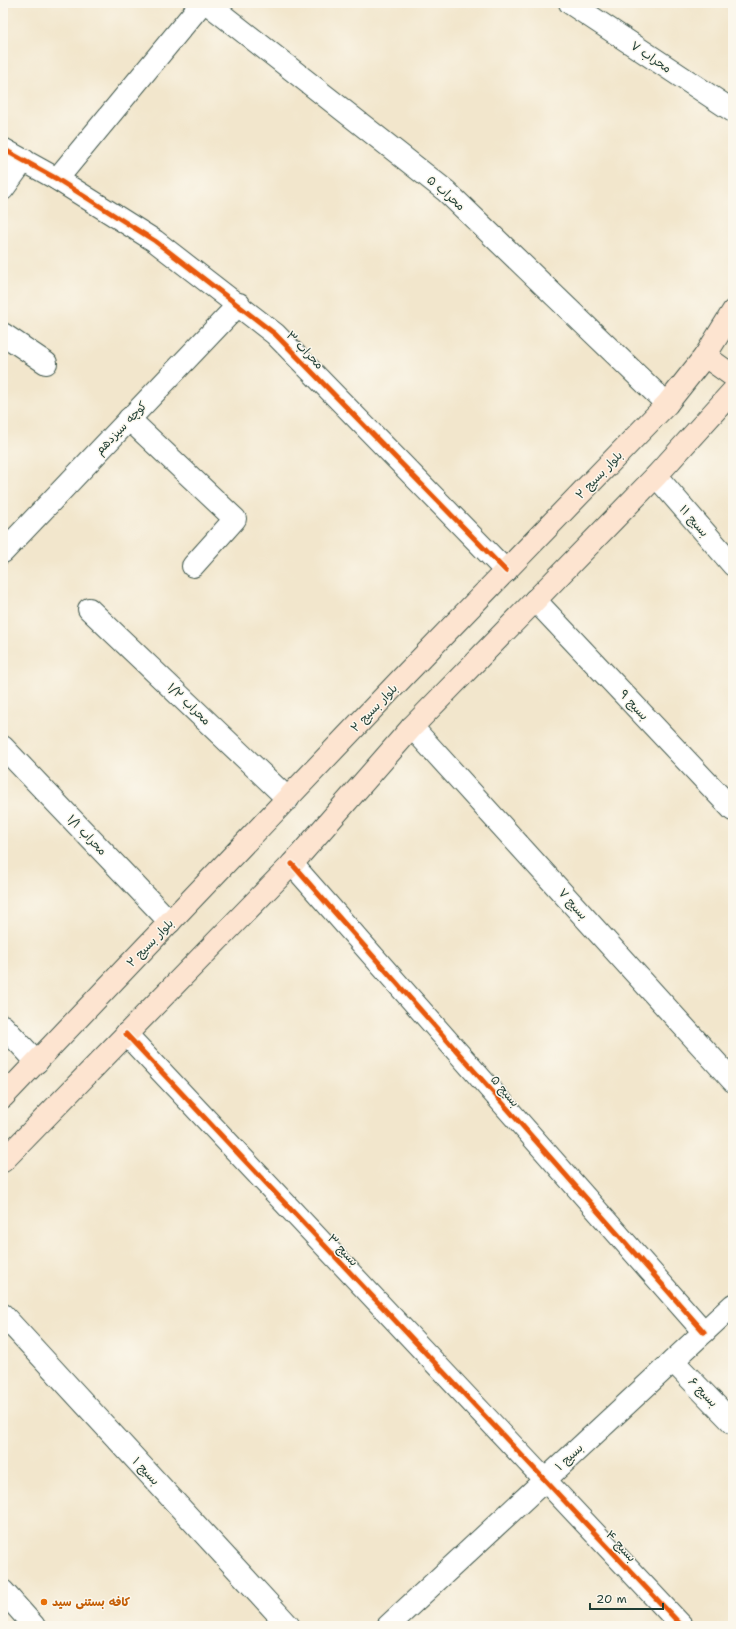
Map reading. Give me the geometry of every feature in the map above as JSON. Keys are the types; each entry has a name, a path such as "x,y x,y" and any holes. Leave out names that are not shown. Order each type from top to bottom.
{"main road":[{"name":"بلوار بسیج ۲","path":"3,1097 667,404 705,356 733,310"},
{"path":"705,356 733,376"},
{"path":"3,1161 292,864 412,728 656,476 733,391"}],"street":[{"path":"57,179 202,3"},
{"name":"محراب ۵","path":"207,3 446,191 667,404"},
{"name":"محراب ۷","path":"570,3 733,111"},
{"name":"محراب ۳","path":"3,149 57,179 155,241 239,304 275,334 506,571"},
{"path":"3,189 24,160"},
{"name":"کوچه سیزدهم","path":"3,552 239,304"},
{"path":"3,334 46,363"},
{"path":"129,419 235,519 193,566"},
{"name":"۱۱ بسیج","path":"656,476 733,565"},
{"name":"۹ بسیج","path":"535,600 733,810"},
{"name":"محراب ۱/۲","path":"90,609 288,799"},
{"name":"۷ بسیج","path":"412,728 733,1080"},
{"name":"محراب ۱/۱","path":"3,747 170,922"},
{"name":"۵ بسیج","path":"292,864 704,1332"},
{"path":"3,1026 37,1062"},
{"name":"۳ بسیج","path":"126,1034 545,1480"},
{"name":"بسیج ۱","path":"388,1626 733,1305"},
{"name":"۱ بسیج","path":"3,1315 289,1626"},
{"name":"۶ بسیج","path":"673,1361 733,1423"},
{"name":"۴ بسیج","path":"545,1480 682,1626"},
{"path":"3,1591 34,1626"}],"cycle path":[{"path":"3,149 57,179 155,241 275,334 506,571"},
{"path":"292,864 704,1332"},
{"path":"126,1034 682,1626"}],"place":[{"name":"کافه بستنی سید","path":"44,1602"}]}
